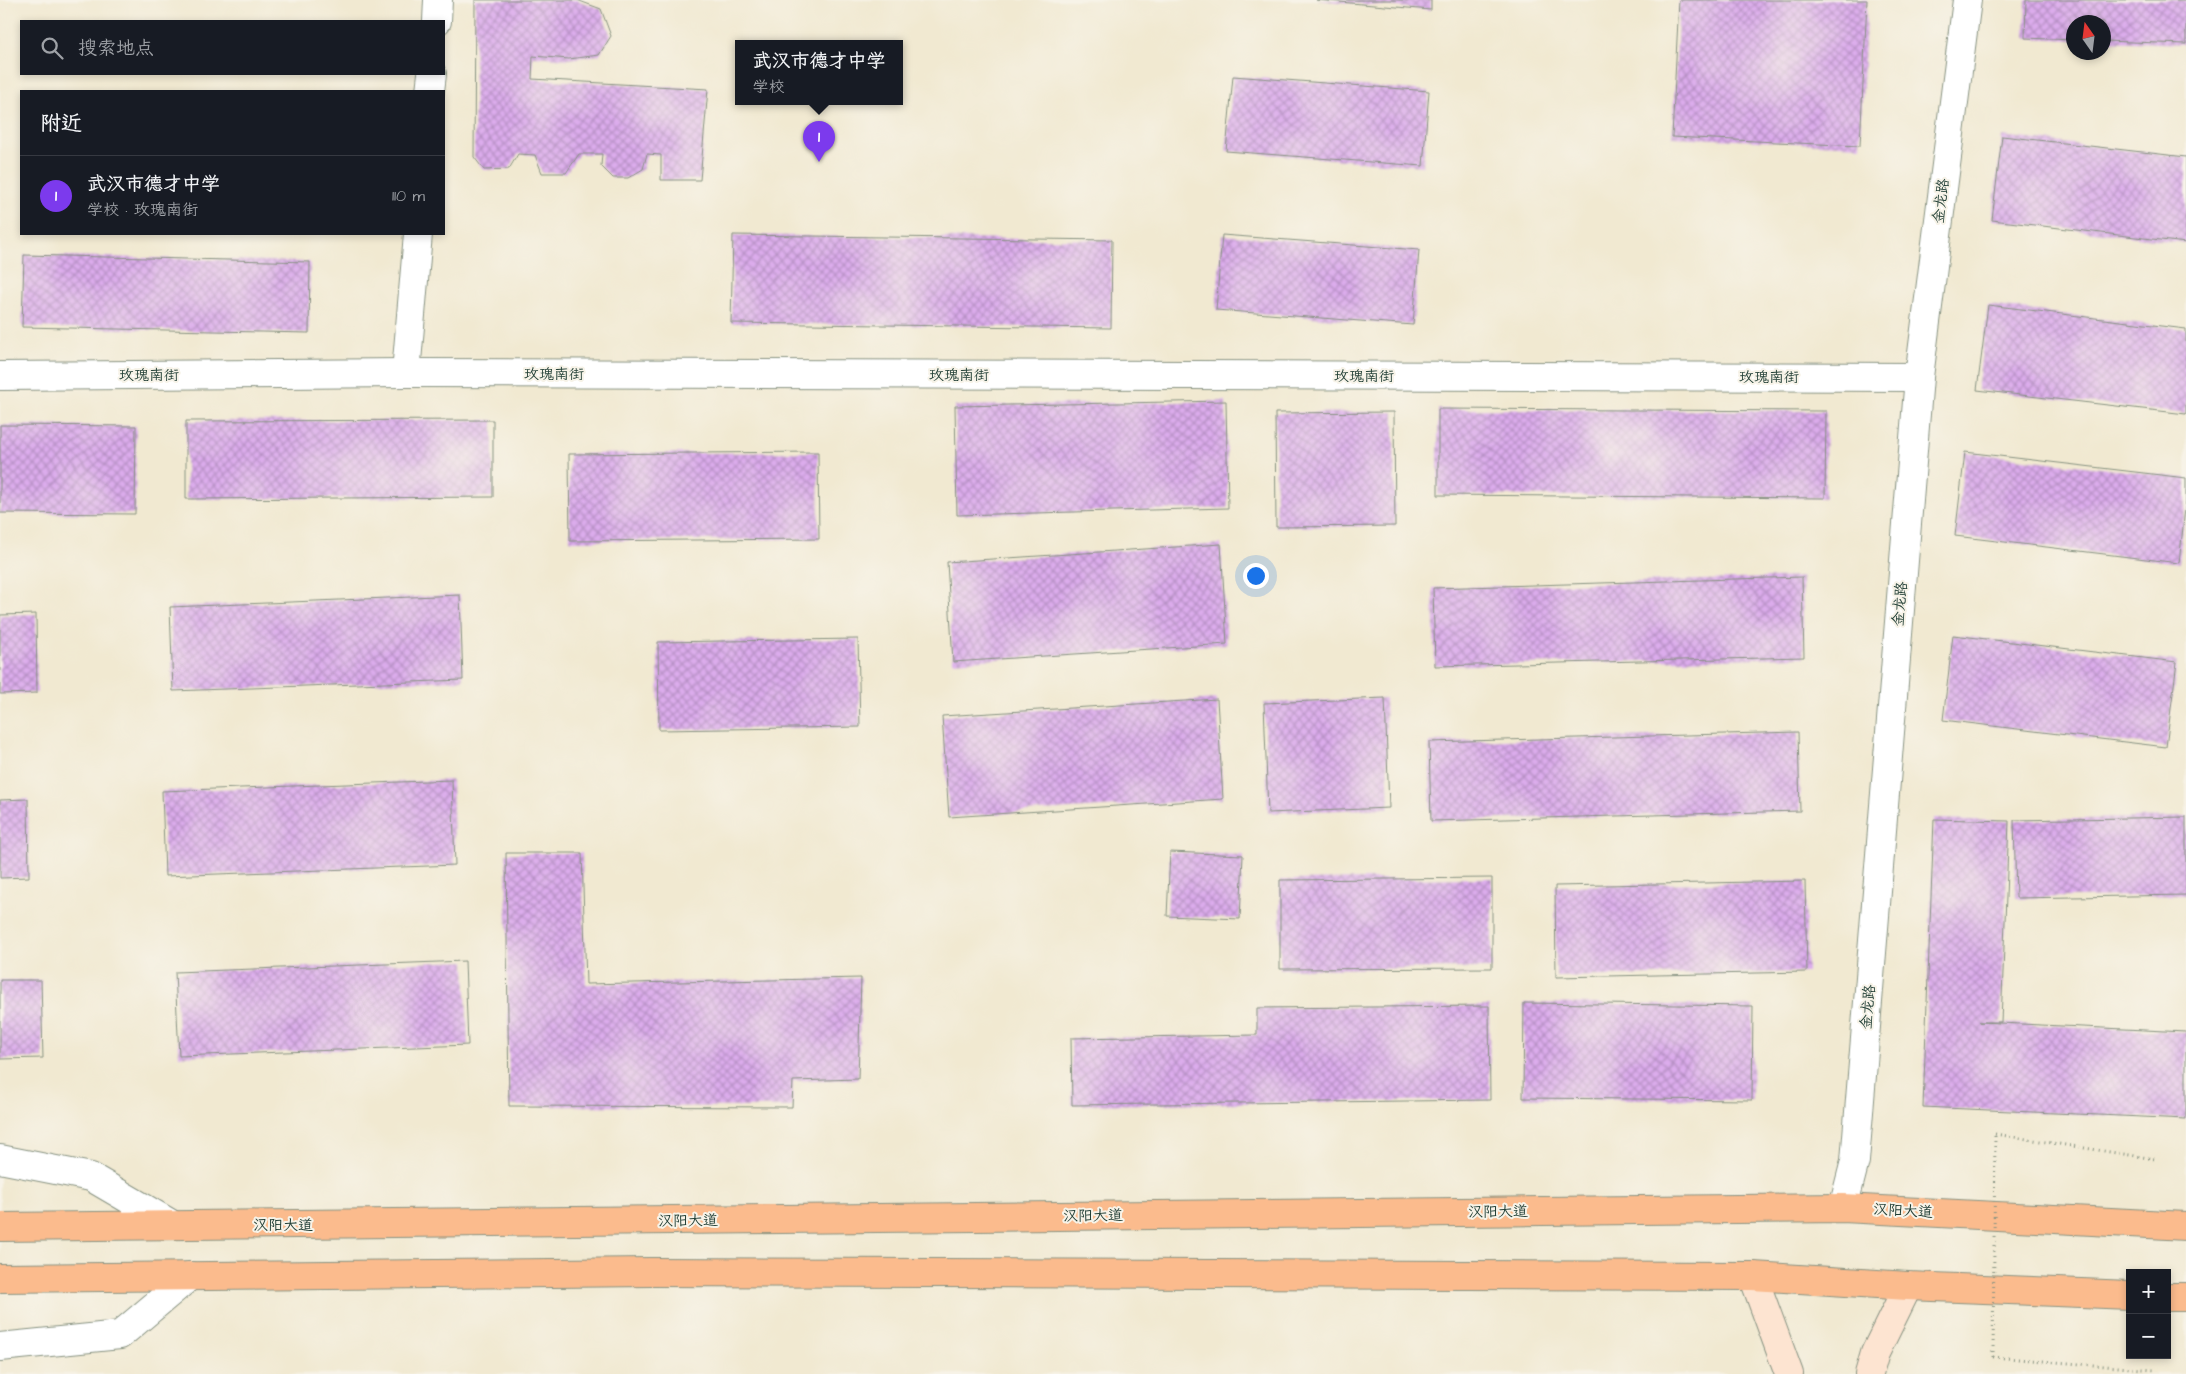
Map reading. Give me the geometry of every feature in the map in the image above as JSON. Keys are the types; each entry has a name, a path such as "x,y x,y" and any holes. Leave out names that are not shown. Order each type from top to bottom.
{"main road":[{"name":"汉阳大道","path":"0,1227 1843,1208 2186,1226"},
{"path":"0,1278 642,1272 1752,1276 1908,1286 2126,1295"},
{"path":"1752,1276 1789,1374"},
{"path":"1869,1374 1876,1353 1908,1286"},
{"path":"2171,1297 2186,1297"}],"street":[{"path":"436,20 438,0"},
{"name":"金龙路","path":"1843,1208 1855,1161 1919,377 1967,0"},
{"path":"430,90 432,75"},
{"path":"406,373 418,235"},
{"name":"玫瑰南街","path":"0,376 406,373 1919,377"},
{"path":"0,1159 91,1177 173,1226"},
{"path":"0,1347 120,1334 190,1276"}],"path":[{"path":"2155,1159 1995,1134 1993,1357 2155,1370"}],"building":[{"path":"475,0 577,0 601,9 611,36 599,55 569,59 533,56 532,79 708,89 700,180 661,180 661,155 647,154 643,169 628,178 613,178 601,166 602,154 579,154 566,173 542,173 535,155 518,154 509,169 484,170 474,157"},
{"path":"1316,0 1431,0 1431,10"},
{"path":"1679,0 1867,0 1860,146 1672,137"},
{"path":"2026,0 2186,0 2186,44 2111,41 2111,15 2066,15 2066,40 2025,38"},
{"path":"1233,76 1429,91 1423,166 1226,151"},
{"path":"2002,136 2186,157 2186,243 1992,220"},
{"path":"733,235 1112,240 1111,328 731,323"},
{"path":"1222,235 1419,250 1413,325 1216,310"},
{"path":"24,255 310,262 309,333 22,327"},
{"path":"1988,305 2186,329 2186,414 1977,390"},
{"path":"1226,401 1228,508 957,515 955,406"},
{"path":"1438,409 1826,411 1825,498 1438,495"},
{"path":"1394,412 1395,526 1276,527 1275,413"},
{"path":"493,420 493,497 186,499 186,421"},
{"path":"0,425 136,426 135,514 0,513"},
{"path":"818,452 819,539 570,541 569,454"},
{"path":"1965,452 2186,478 2186,500 2179,563 1955,536"},
{"path":"1221,544 1227,644 953,662 947,562"},
{"path":"1802,577 1804,657 1435,666 1433,588"},
{"path":"460,595 463,680 173,691 170,607"},
{"path":"36,614 37,693 0,694 0,615"},
{"path":"1953,635 2177,662 2166,747 1943,720"},
{"path":"858,639 860,727 659,730 658,642"},
{"path":"1385,698 1389,808 1268,813 1264,703"},
{"path":"1217,699 1223,799 949,817 942,716"},
{"path":"1798,732 1800,811 1431,821 1429,742"},
{"path":"452,780 455,865 165,876 162,791"},
{"path":"28,799 29,877 0,878 0,800"},
{"path":"2186,817 2186,895 2016,898 2014,820"},
{"path":"1934,819 2009,821 2001,1022 1979,1022 2186,1032 2186,1119 1923,1107"},
{"path":"1170,852 1243,855 1240,919 1167,916"},
{"path":"506,853 582,853 586,984 861,978 858,1079 793,1081 792,1107 509,1106"},
{"path":"1492,878 1492,968 1280,969 1280,880"},
{"path":"1805,881 1807,972 1556,977 1555,886"},
{"path":"465,961 468,1045 179,1056 175,972"},
{"path":"0,980 41,980 43,1058 0,1059"},
{"path":"1524,1003 1753,1006 1752,1100 1523,1098"},
{"path":"1489,1006 1490,1100 1072,1105 1071,1038 1257,1035 1257,1008"}],"place":[{"name":"武汉市德才中学","path":"819,162"}]}
